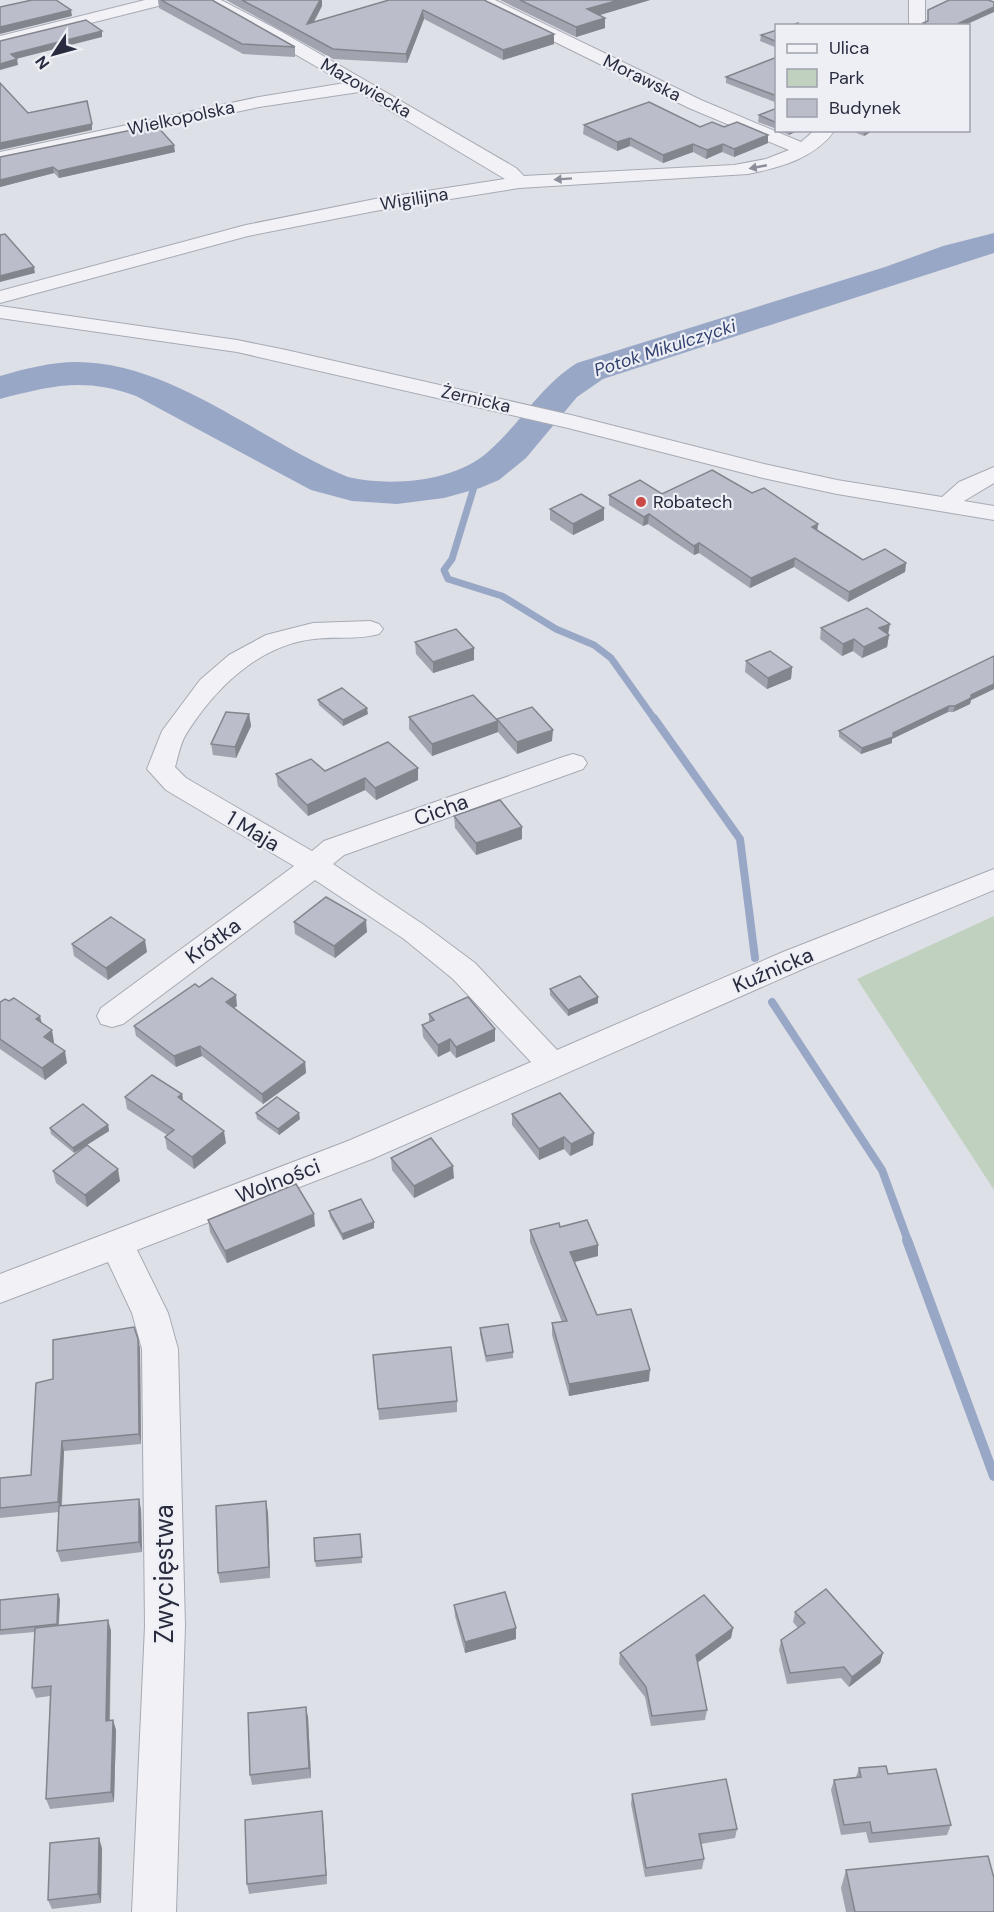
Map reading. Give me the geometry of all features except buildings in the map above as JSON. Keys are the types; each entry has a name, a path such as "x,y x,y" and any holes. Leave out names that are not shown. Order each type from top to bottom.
{"street":[{"path":"0,41 164,0"},
{"name":"Mazowiecka","path":"209,0 509,171 519,182"},
{"name":"Morawska","path":"482,0 695,104 805,150"},
{"path":"917,0 917,24"},
{"name":"Wielkopolska","path":"0,157 259,102 362,86"},
{"name":"Wigilijna","path":"0,297 246,231 375,205 519,182 734,171 785,160 805,150 824,132"},
{"name":"Żernicka","path":"0,312 237,346 510,407 763,471 948,507 994,513"},
{"path":"948,507 951,499 994,474"},
{"name":"1 Maja","path":"370,628 314,631 275,640 238,660 209,686 171,737 161,769 176,784 314,866 414,932 464,970 554,1067"},
{"name":"Cicha","path":"314,866 334,849 573,763"},
{"name":"Krótka","path":"112,1016 314,866"},
{"name":"Kuźnicka","path":"554,1067 773,969 994,879"},
{"name":"Wolności","path":"0,1289 360,1150 554,1067"},
{"name":"Zwycięstwa","path":"117,1244 150,1313 160,1349 165,1626 154,1912"}],"green space":[{"path":"994,916 994,1190 857,979"}],"waterway":[{"name":"Potok Mikulczycki","path":"0,388 57,374 110,376 149,388 334,485 352,490 374,492 420,490 466,480 485,472 501,461 553,401 577,379 590,371 897,274 955,253 994,243"},
{"path":"478,474 452,559 444,570 448,579 502,596 556,629 594,645 611,658 655,720"},
{"path":"654,718 740,839 755,958"},
{"path":"772,1002 882,1170 908,1241"},
{"path":"907,1240 994,1476"}],"place":[{"name":"Robatech","path":"641,502"}]}
